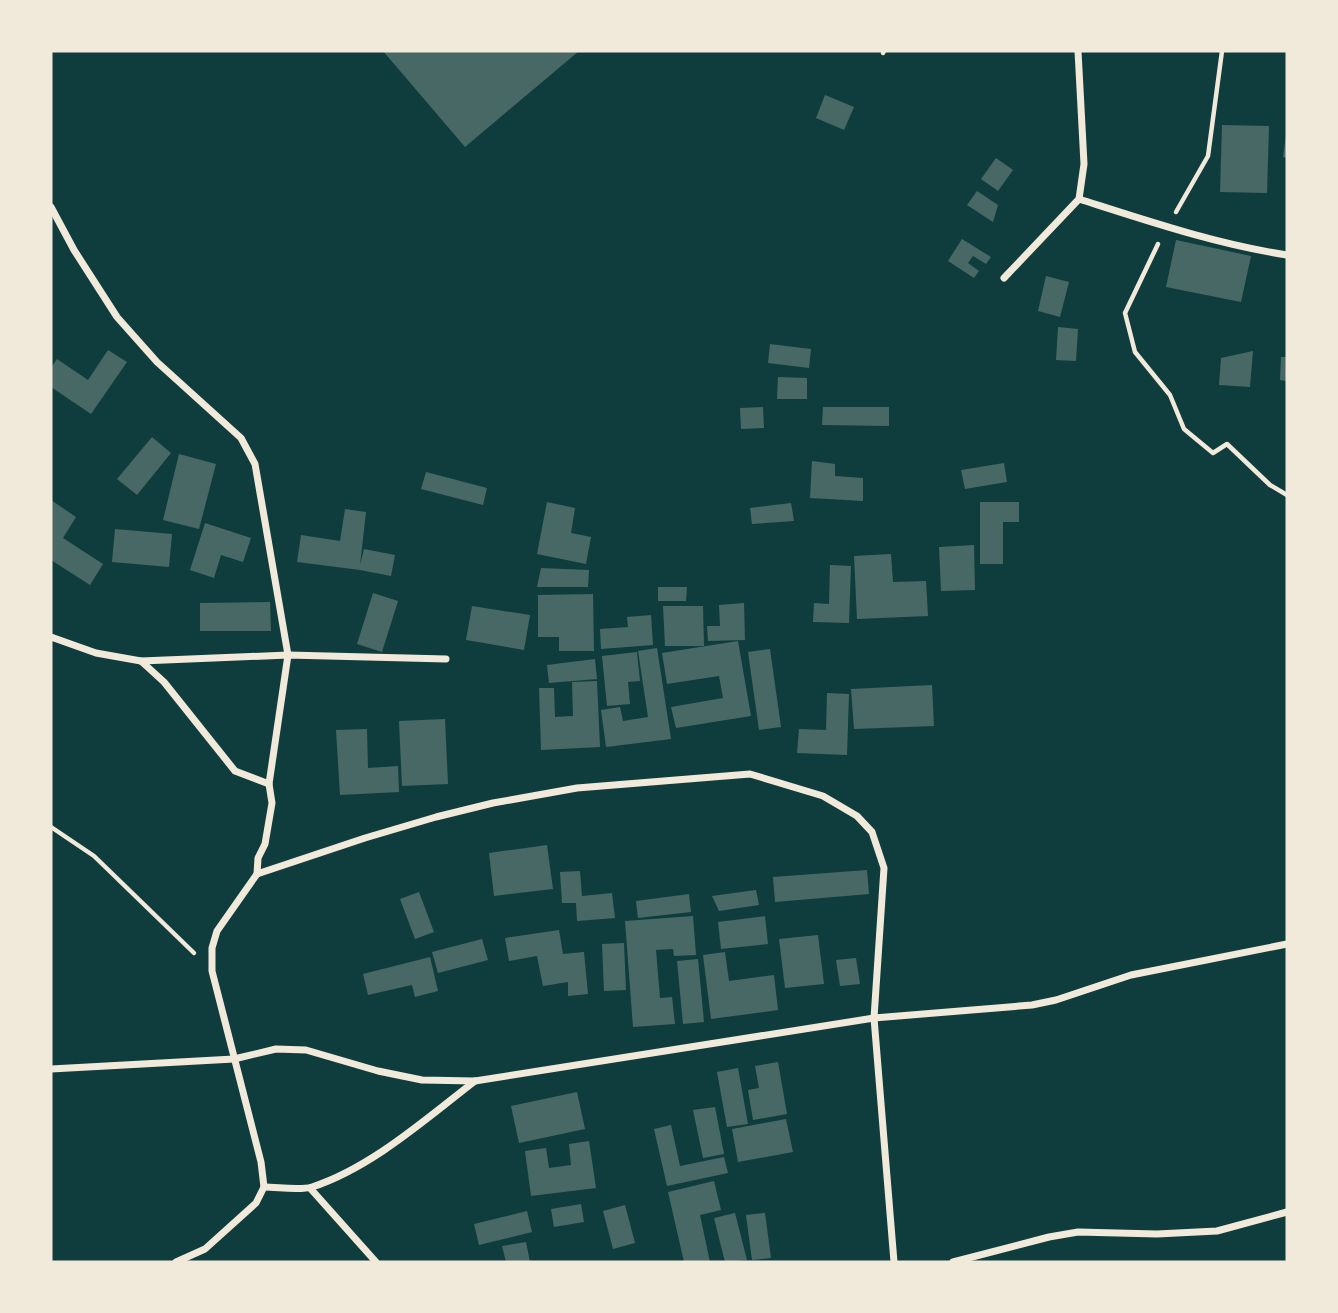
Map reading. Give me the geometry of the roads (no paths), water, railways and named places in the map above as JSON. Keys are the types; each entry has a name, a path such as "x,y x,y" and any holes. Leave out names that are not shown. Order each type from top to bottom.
{"street":[{"path":"1004,278 1079,200 1084,164 1078,51"},
{"path":"1079,200 1246,248 1287,255"},
{"path":"51,207 74,250 117,317 157,362 241,438 255,464 288,655 269,784 272,803 265,844 258,858 257,874 217,931 212,948 212,971 261,1162 264,1186 256,1203 205,1249 176,1262"},
{"path":"51,637 96,653 141,662 288,655 446,659"},
{"path":"141,662 164,682 235,771 269,784"},
{"path":"257,874 365,838 493,803 577,788 750,774 823,796 857,816 872,832 884,868 874,1018 894,1262"},
{"path":"51,1069 234,1059 276,1049 306,1049 378,1071 422,1080 475,1081 874,1018 1032,1005 1056,1000 1131,975 1287,944"},
{"path":"264,1186 310,1188 357,1166 475,1081"},
{"path":"310,1188 376,1262"},
{"path":"953,1262 1078,1232 1157,1234 1217,1231 1287,1212"}]}
